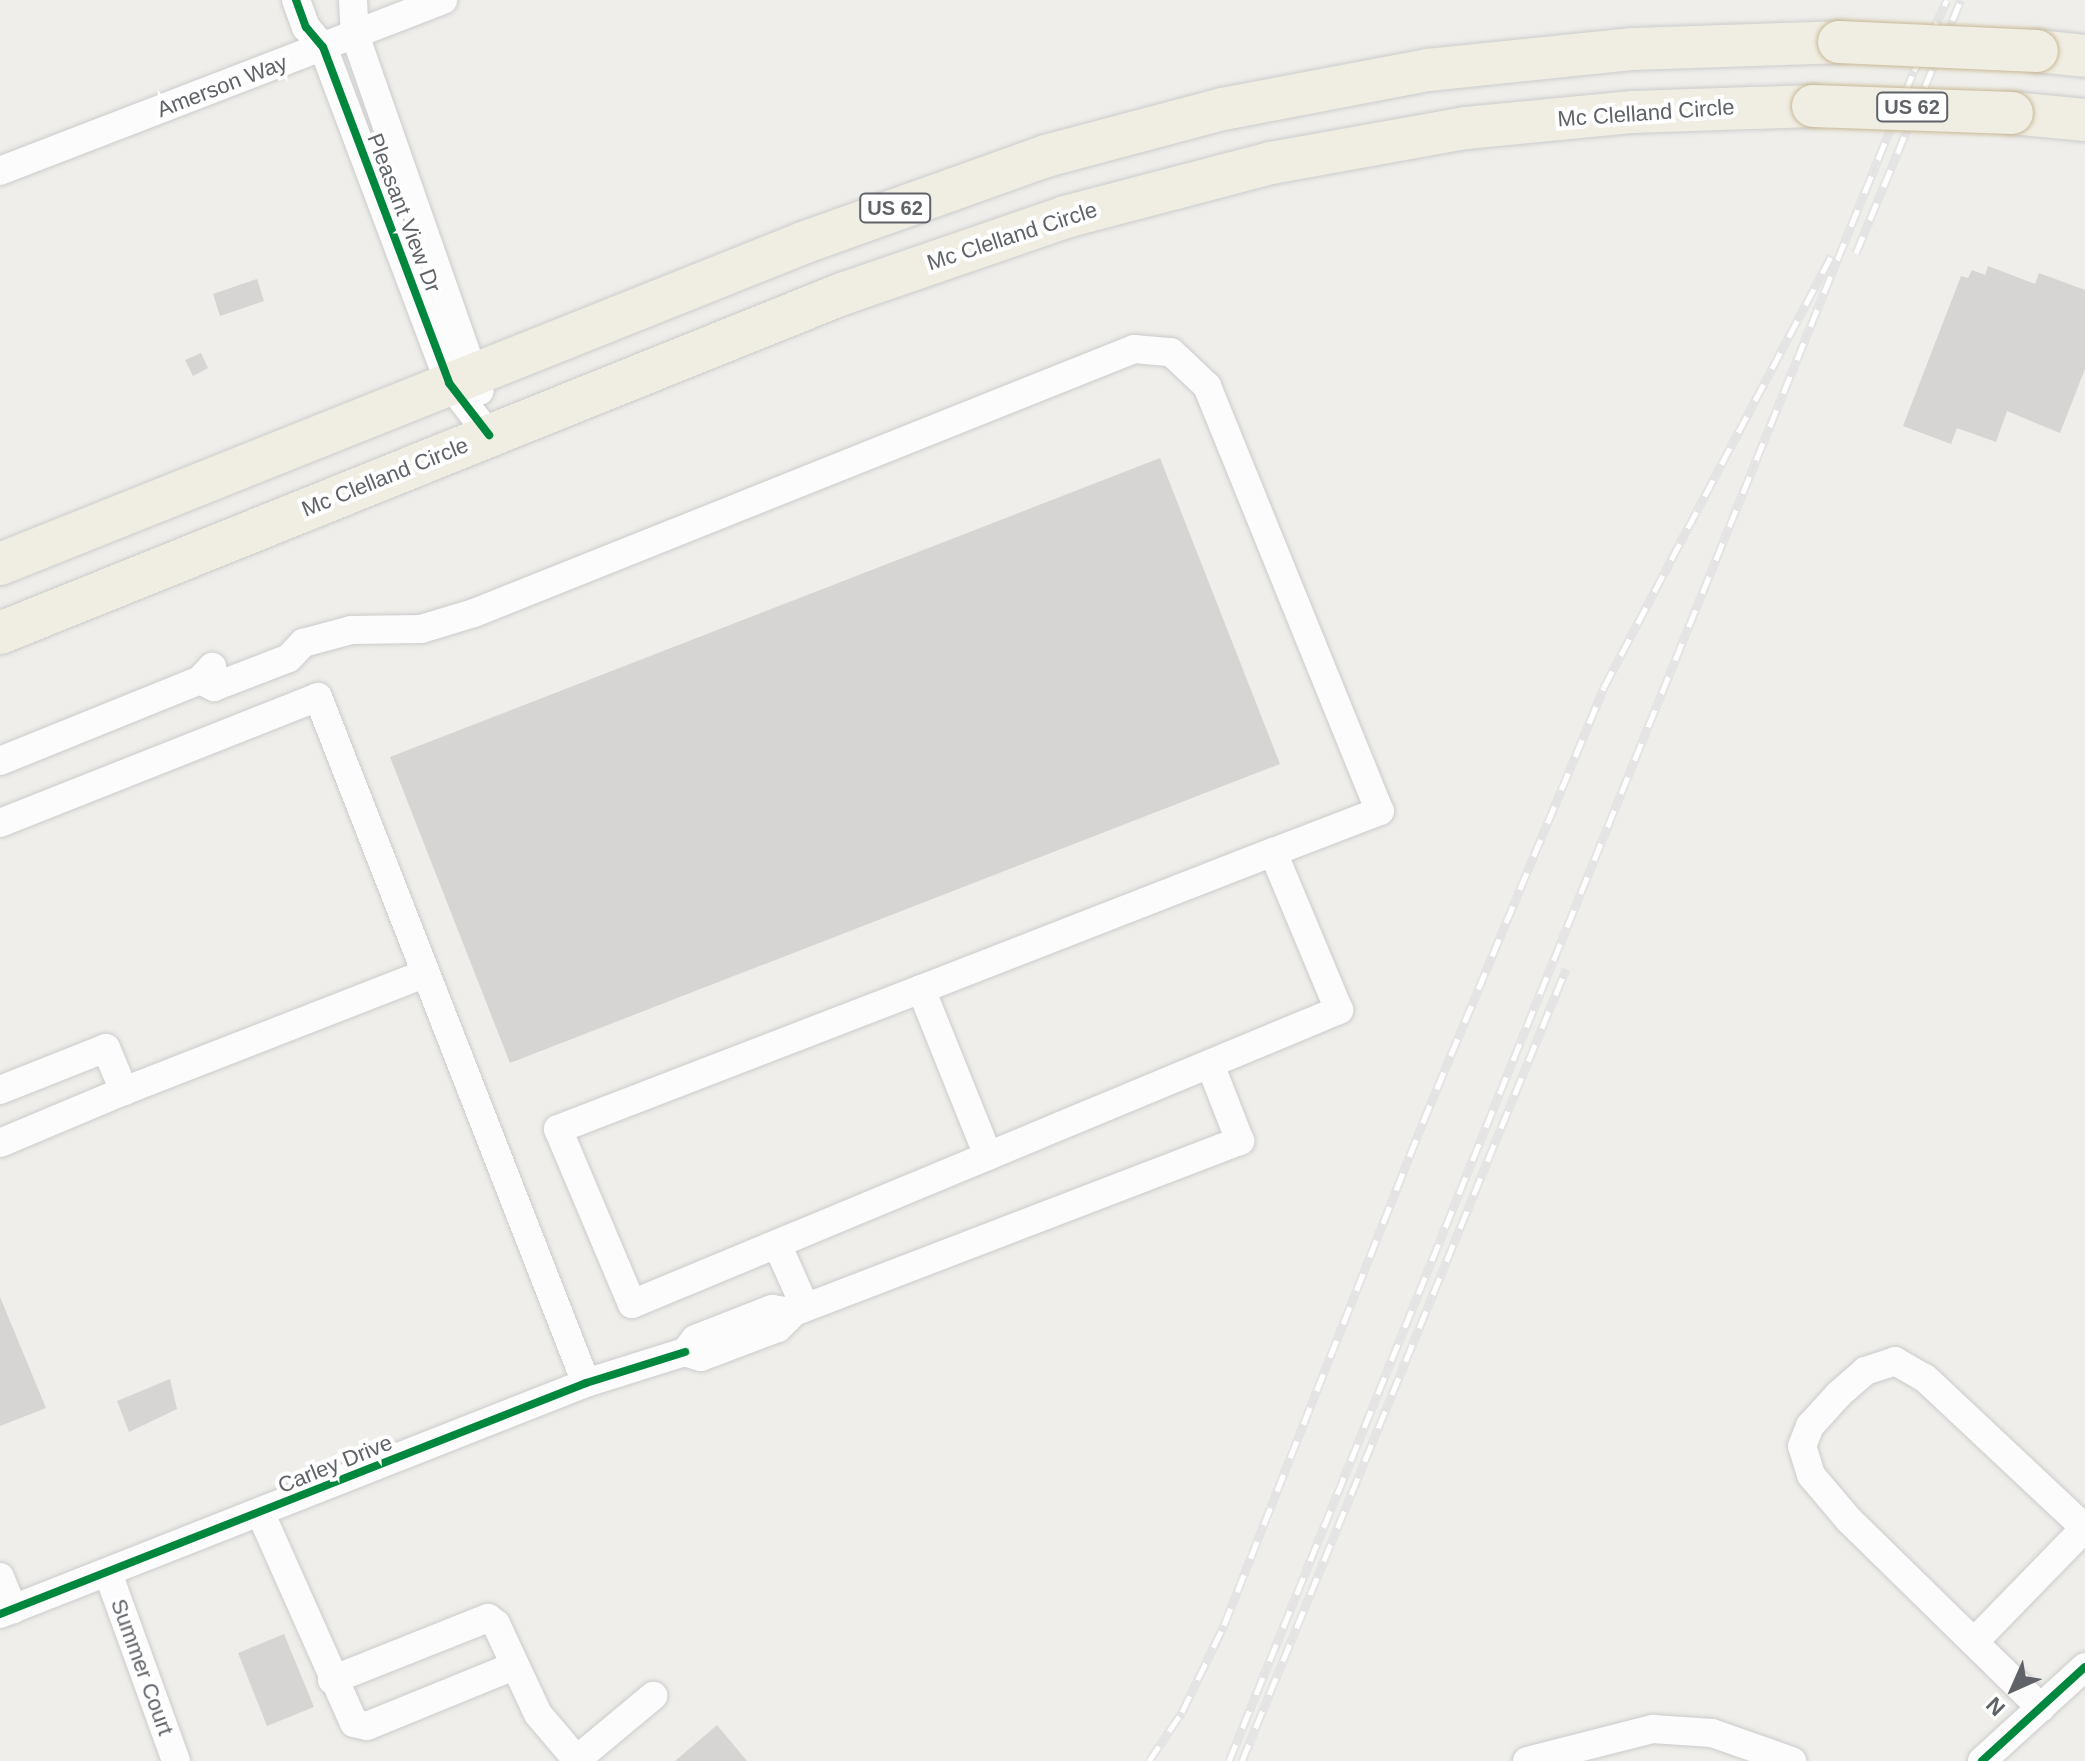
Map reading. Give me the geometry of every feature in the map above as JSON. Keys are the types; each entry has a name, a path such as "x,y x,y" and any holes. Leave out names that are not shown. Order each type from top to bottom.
{"highway":[{"name":"US 62","path":"0,564 462,377 927,197 1046,156 1195,116 1481,63 1659,47 1839,42 2085,56"},
{"name":"Mc Clelland Circle","path":"0,633 489,435 950,254 1195,181 1466,128 1633,112 1813,106 2012,113 2085,120"}],"street":[{"name":"Pleasant View Dr","path":"296,0 306,27 323,47 489,435"},
{"name":"Pleasant View Dr","path":"353,0 355,35 462,377"},
{"name":"Amerson Way","path":"0,171 443,0"},
{"path":"0,761 200,680 214,687 289,658 303,643 351,630 421,629 474,613 1134,349 1171,352 1207,386 1380,811 1273,852 921,989 558,1129 632,1304 1339,1010 1273,852"},
{"path":"0,823 318,697 586,1383"},
{"path":"0,1143 426,973"},
{"path":"921,989 988,1156"},
{"path":"0,1090 106,1048 124,1091"},
{"name":"Carley Drive","path":"6,1612 586,1383 685,1352 701,1357 778,1328 799,1309 1240,1141 1210,1064"},
{"path":"777,1244 799,1309"},
{"path":"1974,1642 2085,1528 1925,1378 1895,1361 1865,1371 1810,1426 1802,1446 1811,1475 1849,1520 2041,1708"},
{"path":"260,1512 347,1716 367,1726 514,1666"},
{"name":"Summer Court","path":"108,1573 176,1761"},
{"path":"0,1577 6,1612"},
{"path":"332,1680 477,1619 496,1624 538,1714 576,1760 653,1696"},
{"path":"1982,1761 2085,1667"},
{"path":"1527,1761 1653,1729 1712,1733 1792,1761"}],"building":[{"path":"1988,266 2035,284 2039,273 2085,290 2085,369 2060,433 2007,411 1996,442 1957,428 1951,444 1903,426 1961,276 1968,278 1972,270 1985,275"},
{"path":"257,279 264,301 220,316 213,294"},
{"path":"201,353 208,368 193,376 185,360"},
{"path":"1160,458 1280,764 510,1063 390,757"},
{"path":"0,1297 46,1408 0,1426"},
{"path":"170,1379 177,1409 129,1432 117,1401"},
{"path":"284,1634 314,1707 267,1726 238,1653"},
{"path":"717,1725 747,1761 675,1761"}],"railway":[{"path":"1229,1761 1914,71 1947,0"},
{"path":"1856,253 1961,0"},
{"path":"1149,1761 1182,1712 1224,1625 1423,1122 1604,687 1832,255"},
{"path":"1242,1761 1566,969"}],"cycle path":[{"path":"296,0 306,27 323,47 449,383 489,435"},
{"path":"0,1614 586,1383 685,1352"},
{"path":"1982,1761 2085,1667"}]}
